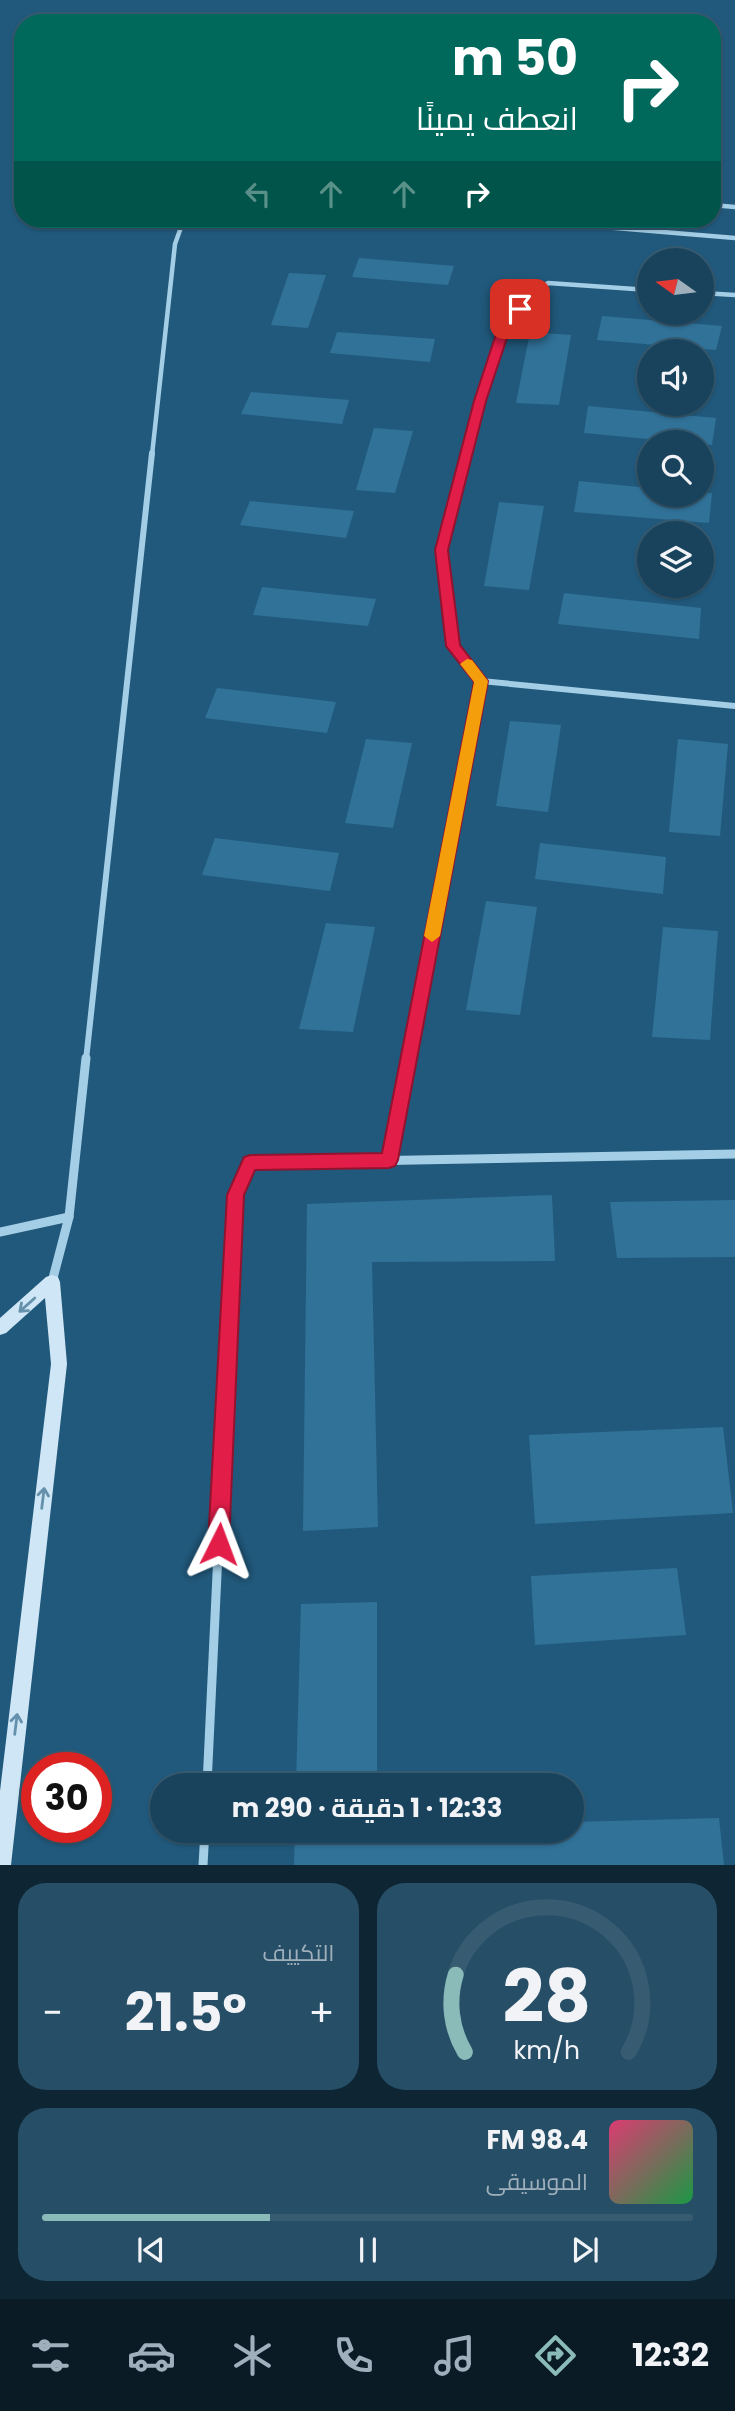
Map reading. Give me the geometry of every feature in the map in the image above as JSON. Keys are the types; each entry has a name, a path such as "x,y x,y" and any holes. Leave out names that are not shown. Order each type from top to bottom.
{"main road":[{"path":"0,1328 52,1282"},
{"path":"1,1865 59,1364 52,1282"},
{"path":"0,1794 10,1772"}],"street":[{"path":"52,1282 69,1217 175,244 181,228"},
{"path":"616,228 735,238"},
{"path":"637,289 548,283 506,322 480,401 441,550 453,646 481,681 735,706"},
{"path":"714,294 735,295"},
{"path":"389,1160 481,681"},
{"path":"208,1773 236,1195 250,1163 735,1154"},
{"path":"0,1232 69,1217"},
{"path":"203,1865 204,1843"}],"building":[{"path":"359,258 454,266 448,285 352,277"},
{"path":"289,273 326,275 308,328 271,325"},
{"path":"602,316 637,319 637,326 722,326 716,350 714,339 637,339 637,343 597,340"},
{"path":"337,332 435,339 430,362 330,353"},
{"path":"530,332 571,335 559,405 516,403"},
{"path":"251,392 349,400 342,424 241,414"},
{"path":"588,406 637,411 637,416 716,418 714,432 637,430 637,438 584,433"},
{"path":"374,428 413,431 395,493 356,490"},
{"path":"579,481 637,487 637,507 711,507 709,521 574,512"},
{"path":"250,501 354,511 346,538 240,525"},
{"path":"499,502 544,506 529,590 484,586"},
{"path":"262,587 376,599 368,626 253,615"},
{"path":"564,593 701,608 699,639 558,624"},
{"path":"217,688 336,702 327,733 205,718"},
{"path":"510,721 561,725 548,812 496,806"},
{"path":"366,739 412,743 393,828 345,823"},
{"path":"678,739 728,744 720,836 669,832"},
{"path":"215,838 339,853 330,891 202,875"},
{"path":"540,843 666,857 663,894 535,879"},
{"path":"486,901 537,907 520,1015 466,1010"},
{"path":"326,923 375,927 353,1032 299,1029"},
{"path":"663,927 718,931 710,1040 652,1037"},
{"path":"552,1195 555,1261 372,1262 378,1527 303,1531 307,1204"},
{"path":"735,1200 735,1257 617,1258 610,1202"},
{"path":"723,1427 733,1513 535,1524 529,1435"},
{"path":"677,1568 686,1635 535,1645 531,1576"},
{"path":"377,1602 377,1773 296,1773 301,1604"},
{"path":"719,1818 724,1865 294,1865 295,1843 584,1843 584,1822"}],"slow traffic":[{"path":"432,936 481,681 467,664"}],"route":[{"path":"219,1544 236,1195 250,1163 389,1160 481,681 453,646 441,550 480,401 506,322 520,309"}]}
